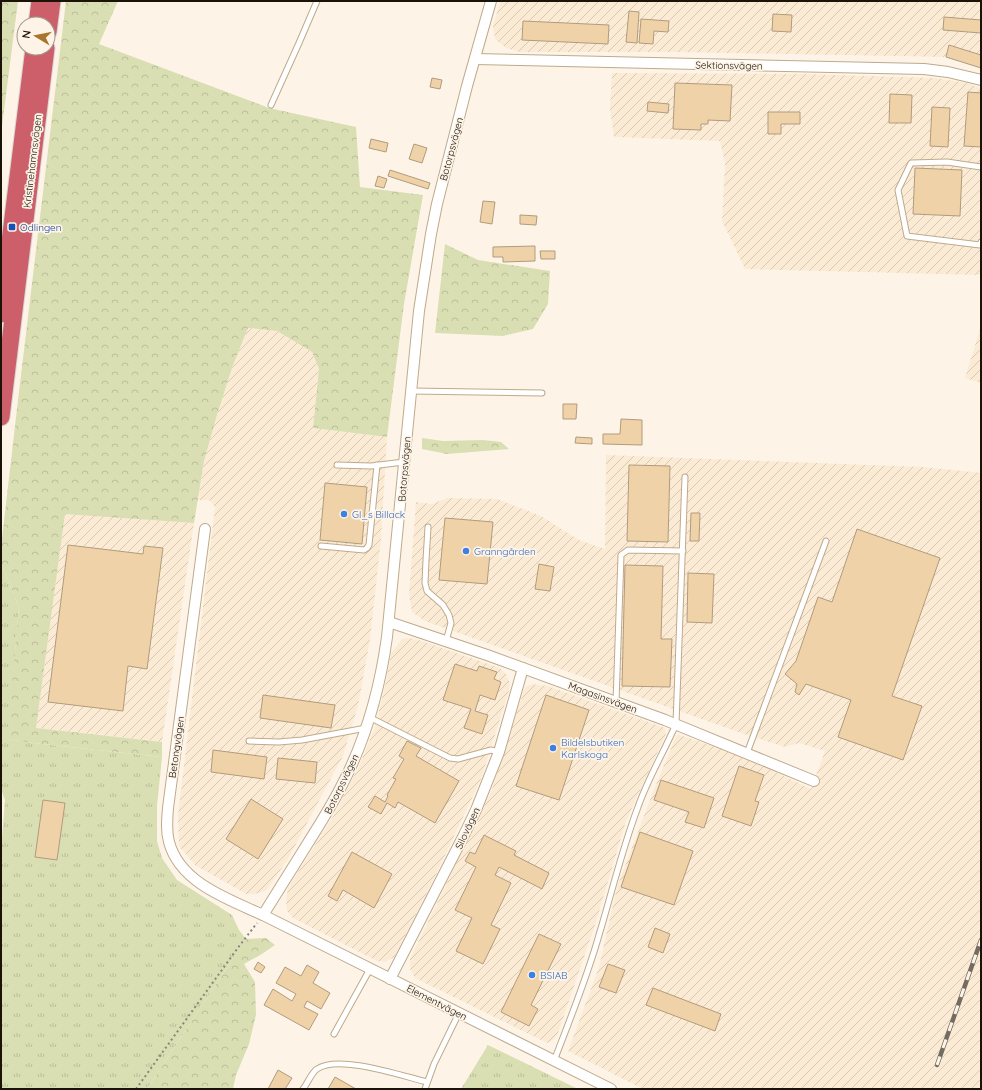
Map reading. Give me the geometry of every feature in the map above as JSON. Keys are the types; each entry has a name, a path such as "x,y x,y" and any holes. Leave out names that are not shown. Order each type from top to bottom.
{"highway":[{"path":"38,16 40,1"},
{"path":"50,16 52,1"},
{"name":"Kristinehamnsvägen","path":"1,314 33,56"},
{"name":"Kristinehamnsvägen","path":"1,417 45,56"}],"street":[{"name":"Botorpsvägen","path":"263,915 326,815 342,785 366,728 377,692 383,666 389,622 419,311 437,204 491,1"},
{"name":"Sektionsvägen","path":"475,59 924,69 948,72 981,80"},
{"name":"Betongvägen","path":"205,530 168,808 167,826 169,842 175,857 184,870 198,882 228,899 263,915"},
{"name":"Magasinsvägen","path":"389,622 523,668 676,724 814,782"},
{"name":"Silovägen","path":"390,979 476,810 499,752 523,668"},
{"name":"Elementvägen","path":"263,915 611,1089"}],"lane":[{"path":"271,105 317,1"},
{"path":"981,167 947,162 911,163 898,190 907,236 980,245 981,242"},
{"path":"411,391 542,393"},
{"path":"337,465 371,466 404,462"},
{"path":"321,546 364,550 367,548 369,545 377,465"},
{"path":"554,1061 587,973 638,806 676,724 685,477"},
{"path":"428,527 425,583 427,591 443,605 449,615 451,623 446,641"},
{"path":"747,754 826,541"},
{"path":"616,702 621,555 628,550 683,551"},
{"path":"369,717 450,758 458,759 491,750 499,752"},
{"path":"249,741 279,742 302,740 366,728"},
{"path":"334,1034 370,969"},
{"path":"425,1089 434,1064 459,1013"},
{"path":"303,1089 316,1069 326,1064 342,1063 364,1066 427,1082"}],"path":[{"path":"136,1089 232,955 263,915"}],"shaded area":[{"path":"500,1 981,1 981,68 946,57 675,52 520,52 506,48 495,39 493,27"},
{"path":"612,73 801,74 936,78 966,83 981,88 981,275 745,269 722,221 725,163 720,141 614,137 610,109"},
{"path":"248,328 277,331 312,352 319,369 313,428 387,437 381,539 370,640 358,706 343,756 288,859 266,891 254,894 246,894 195,865 179,846 178,815 215,507 209,500 198,500 204,461 217,415 232,368"},
{"path":"980,329 981,331 981,383 965,378"},
{"path":"606,455 924,467 981,473 981,1089 643,1089 568,1051 599,967 617,887 677,734 739,755 811,789 825,751 799,743 785,747 741,733 425,621 412,612 409,595 416,502 432,504 447,498 497,499 541,516 579,540 605,549"},
{"path":"65,513 194,523 162,742 36,728"},
{"path":"402,639 416,639 500,668 506,674 510,683 509,691 481,779 432,883 394,957 385,962 377,961 293,918 287,911 286,900 288,888 334,815 359,766 375,727 386,682 391,653"},
{"path":"532,684 548,686 665,728 666,734 626,821 596,922 557,1036 552,1041 547,1043 415,978 410,969 410,959 491,792 525,687"}],"green space":[{"path":"1,1 18,1 16,16 1,134"},
{"path":"66,1 118,1 99,44 269,108 356,127 360,187 423,195 404,304 387,437 313,428 319,369 312,352 277,331 248,328 232,368 204,461 194,523 65,514 36,728 162,742 162,757 7,739 19,607 1,563 1,547"},
{"path":"445,244 478,260 550,271 548,304 533,329 503,336 435,333"},
{"path":"422,438 443,441 483,440 501,442 509,449 447,454 422,449"},
{"path":"1,563 19,607 8,739 162,757 157,806 157,841 162,858 177,880 232,915 239,930 246,939 147,1089 1,1089 1,852 5,800 1,789"},
{"path":"266,938 275,945 244,964 255,982 256,1015 249,1044 236,1075 233,1089 147,1089 246,939"},
{"path":"488,1045 578,1089 461,1089"}],"building":[{"path":"629,11 639,12 637,43 626,42"},
{"path":"773,14 792,15 791,32 772,31"},
{"path":"944,17 981,20 981,33 943,30"},
{"path":"641,19 669,21 668,32 654,31 653,44 639,43"},
{"path":"523,21 609,25 608,44 522,40"},
{"path":"949,45 981,55 981,68 946,57"},
{"path":"432,78 442,80 440,89 430,87"},
{"path":"675,83 732,85 730,121 708,120 708,124 701,124 701,130 673,129"},
{"path":"968,92 981,93 981,147 964,146"},
{"path":"890,94 912,95 911,123 889,123"},
{"path":"648,102 669,104 668,113 647,111"},
{"path":"932,107 950,108 948,147 930,146"},
{"path":"768,112 800,112 800,124 781,124 781,134 768,134"},
{"path":"371,139 388,143 386,152 369,148"},
{"path":"414,144 427,148 422,163 409,159"},
{"path":"915,168 962,170 960,216 913,214"},
{"path":"390,170 430,183 428,189 388,176"},
{"path":"378,176 387,179 384,188 375,186"},
{"path":"483,201 495,202 492,224 480,222"},
{"path":"520,215 537,216 536,225 520,224"},
{"path":"535,246 535,261 503,262 503,257 493,257 493,247"},
{"path":"540,251 555,251 555,259 541,259"},
{"path":"563,404 577,404 576,419 563,419"},
{"path":"621,419 642,420 642,445 603,444 603,434 620,434"},
{"path":"576,437 592,438 592,444 575,443"},
{"path":"629,465 670,466 668,542 627,541"},
{"name":"Gl_s Billack","path":"325,483 367,487 362,544 320,540"},
{"path":"691,513 700,513 699,541 690,541"},
{"name":"Granngården","path":"445,518 493,522 487,584 439,580"},
{"path":"857,529 940,558 892,696 922,706 903,760 838,737 851,700 806,684 799,695 795,692 797,684 785,674 796,661 818,597 832,602"},
{"path":"68,545 143,554 144,546 163,548 147,669 128,666 123,711 48,702"},
{"path":"539,564 554,567 550,591 535,589"},
{"path":"625,565 663,566 661,639 672,639 670,687 622,686"},
{"path":"688,573 714,574 712,623 687,622"},
{"path":"455,664 477,671 479,666 497,672 494,679 501,682 495,700 480,695 475,711 488,715 482,734 464,728 471,709 443,700"},
{"path":"263,695 335,705 331,728 260,718"},
{"name":"Bildelsbutiken Karlskoga","path":"546,695 589,710 559,800 516,786"},
{"path":"407,741 421,748 416,756 459,781 435,823 398,802 395,808 387,803 381,814 368,807 375,796 385,802 388,796 387,795 396,779 393,778 404,759 399,756"},
{"path":"213,750 267,757 264,779 211,772"},
{"path":"278,758 317,762 315,783 276,779"},
{"path":"739,766 764,775 755,801 759,802 751,826 722,816"},
{"path":"661,780 714,798 704,828 685,822 689,812 654,800"},
{"path":"251,799 283,819 258,859 226,839"},
{"path":"43,800 65,803 57,860 35,857"},
{"path":"640,832 693,851 674,905 621,887"},
{"path":"484,835 516,851 514,855 549,873 542,889 499,867 495,875 511,883 491,925 500,929 483,964 456,951 472,918 455,910 476,867 465,861 470,852 475,854"},
{"path":"352,852 392,874 374,908 343,890 337,901 328,896"},
{"path":"655,928 670,934 663,953 648,947"},
{"name":"BSIAB","path":"539,934 561,944 531,1005 538,1009 529,1026 501,1012"},
{"path":"258,962 265,967 261,973 254,969"},
{"path":"608,964 625,970 616,993 599,987"},
{"path":"307,965 319,972 313,983 330,993 321,1009 307,1001 304,1007 318,1014 309,1030 264,1005 273,989 292,1001 296,994 276,983 285,967 301,976"},
{"path":"653,988 721,1014 715,1031 646,1005"},
{"path":"278,1070 292,1078 285,1089 268,1089"},
{"path":"335,1077 356,1089 328,1089"}],"railway":[{"path":"937,1065 981,940"}],"place":[{"name":"Odlingen","path":"12,227"},
{"name":"Gl_s Billack","path":"344,514"},
{"name":"Granngården","path":"466,551"},
{"name":"Bildelsbutiken Karlskoga","path":"553,748"},
{"name":"BSIAB","path":"532,975"}]}
